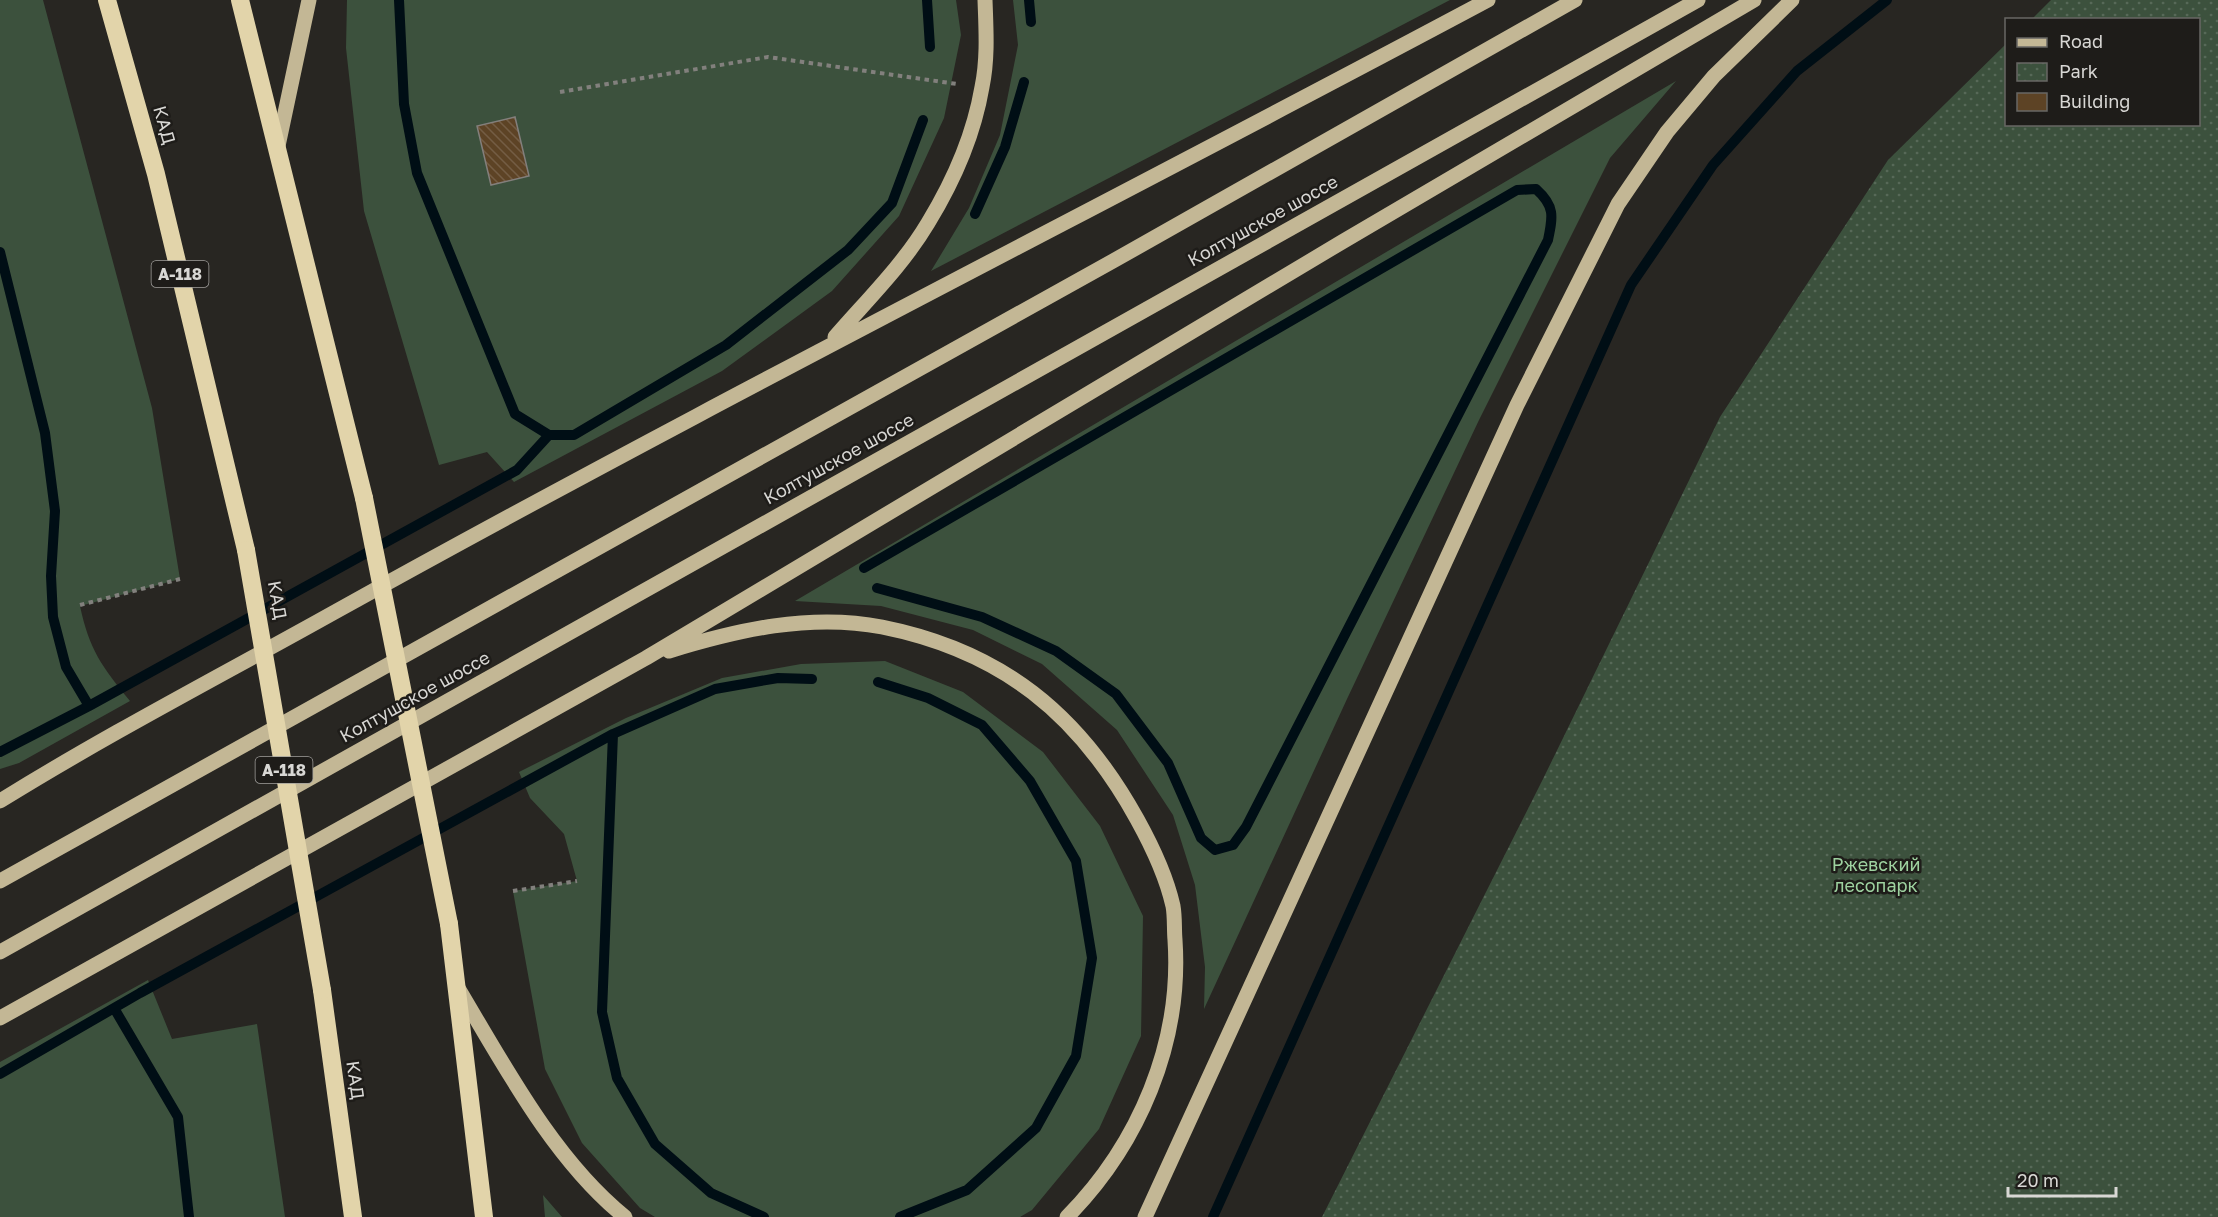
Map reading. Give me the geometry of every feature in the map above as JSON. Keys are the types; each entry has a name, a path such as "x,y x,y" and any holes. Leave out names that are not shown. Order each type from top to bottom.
{"highway":[{"name":"КАД","path":"107,0 156,174 246,550 322,990 353,1217"},
{"path":"240,0 364,498 449,924 484,1217"}],"main road":[{"path":"278,146 309,0"},
{"path":"829,344 901,262 928,224 951,179 969,134 982,87 987,41 985,0"},
{"path":"0,801 499,520 829,344 1189,160 1488,0"},
{"path":"0,881 1093,273 1575,0"},
{"name":"Колтушское шоссе","path":"0,952 1698,0"},
{"path":"0,1018 646,658 1342,242 1754,0"},
{"path":"1145,1217 1517,405 1618,204 1667,132 1714,76 1792,0"},
{"path":"646,658 726,633 801,622 880,627 938,642 970,655 1020,682 1062,716 1097,758 1127,802 1155,852 1173,906 1177,975 1168,1039 1145,1102 1114,1162 1092,1192 1067,1217"},
{"path":"0,795 17,790"},
{"path":"457,986 527,1104 586,1179 625,1217"}],"path":[{"path":"560,92 768,57 982,87"},
{"path":"80,606 180,579"},
{"path":"513,891 577,882"}],"green space":[{"path":"0,0 43,0 152,408 180,579 80,606 92,646 130,701 19,763 0,769"},
{"path":"347,0 956,0 961,35 944,118 899,216 832,291 722,371 514,482 487,452 439,465 364,211 346,48"},
{"path":"1013,0 1450,0 931,271 969,208 1000,135 1018,45"},
{"name":"Ржевский лесопарк","path":"2051,0 2218,0 2218,1217 1322,1217 1543,779 1720,417 1888,160 2005,45 2005,126 2200,126 2200,18 2033,18"},
{"path":"1676,81 1610,158 1479,420 1204,1009 1205,967 1195,885 1173,815 1117,730 1042,664 973,630 881,606 795,601"},
{"path":"885,661 963,692 1043,752 1100,826 1143,916 1141,1036 1099,1129 1032,1210 1020,1217 655,1217 640,1208 582,1143 545,1069 513,891 577,881 564,834 530,798 519,772 626,718 722,678 801,664"},
{"path":"148,980 172,1039 257,1024 285,1217 0,1217 0,1062"},
{"path":"543,1195 562,1217 545,1217"}],"building":[{"path":"515,117 529,176 491,185 477,126"}],"waterway":[{"path":"399,0 404,104 417,173 515,414 549,435"},
{"path":"927,0 930,47"},
{"path":"1029,0 1031,22"},
{"path":"1213,1217 1631,285 1713,165 1797,71 1887,0"},
{"path":"975,214 1005,147 1024,82"},
{"path":"0,752 89,706 517,470 549,435 574,435 726,345 848,250 892,203 923,120"},
{"path":"864,568 1517,190 1536,189 1547,201 1551,212 1548,240 1246,827 1233,845 1215,850 1201,838 1168,763 1116,694 1056,651 982,617 877,588"},
{"path":"0,252 45,433 55,511 51,576 53,617 66,667 89,706"},
{"path":"0,1074 140,993 613,734 715,689 778,678 812,679"},
{"path":"878,682 928,698 982,725 1030,781 1076,861 1092,958 1076,1056 1036,1128 967,1190 900,1217"},
{"path":"613,734 602,1012 617,1078 655,1144 711,1193 764,1217"},
{"path":"114,1008 178,1117 189,1217"}]}
